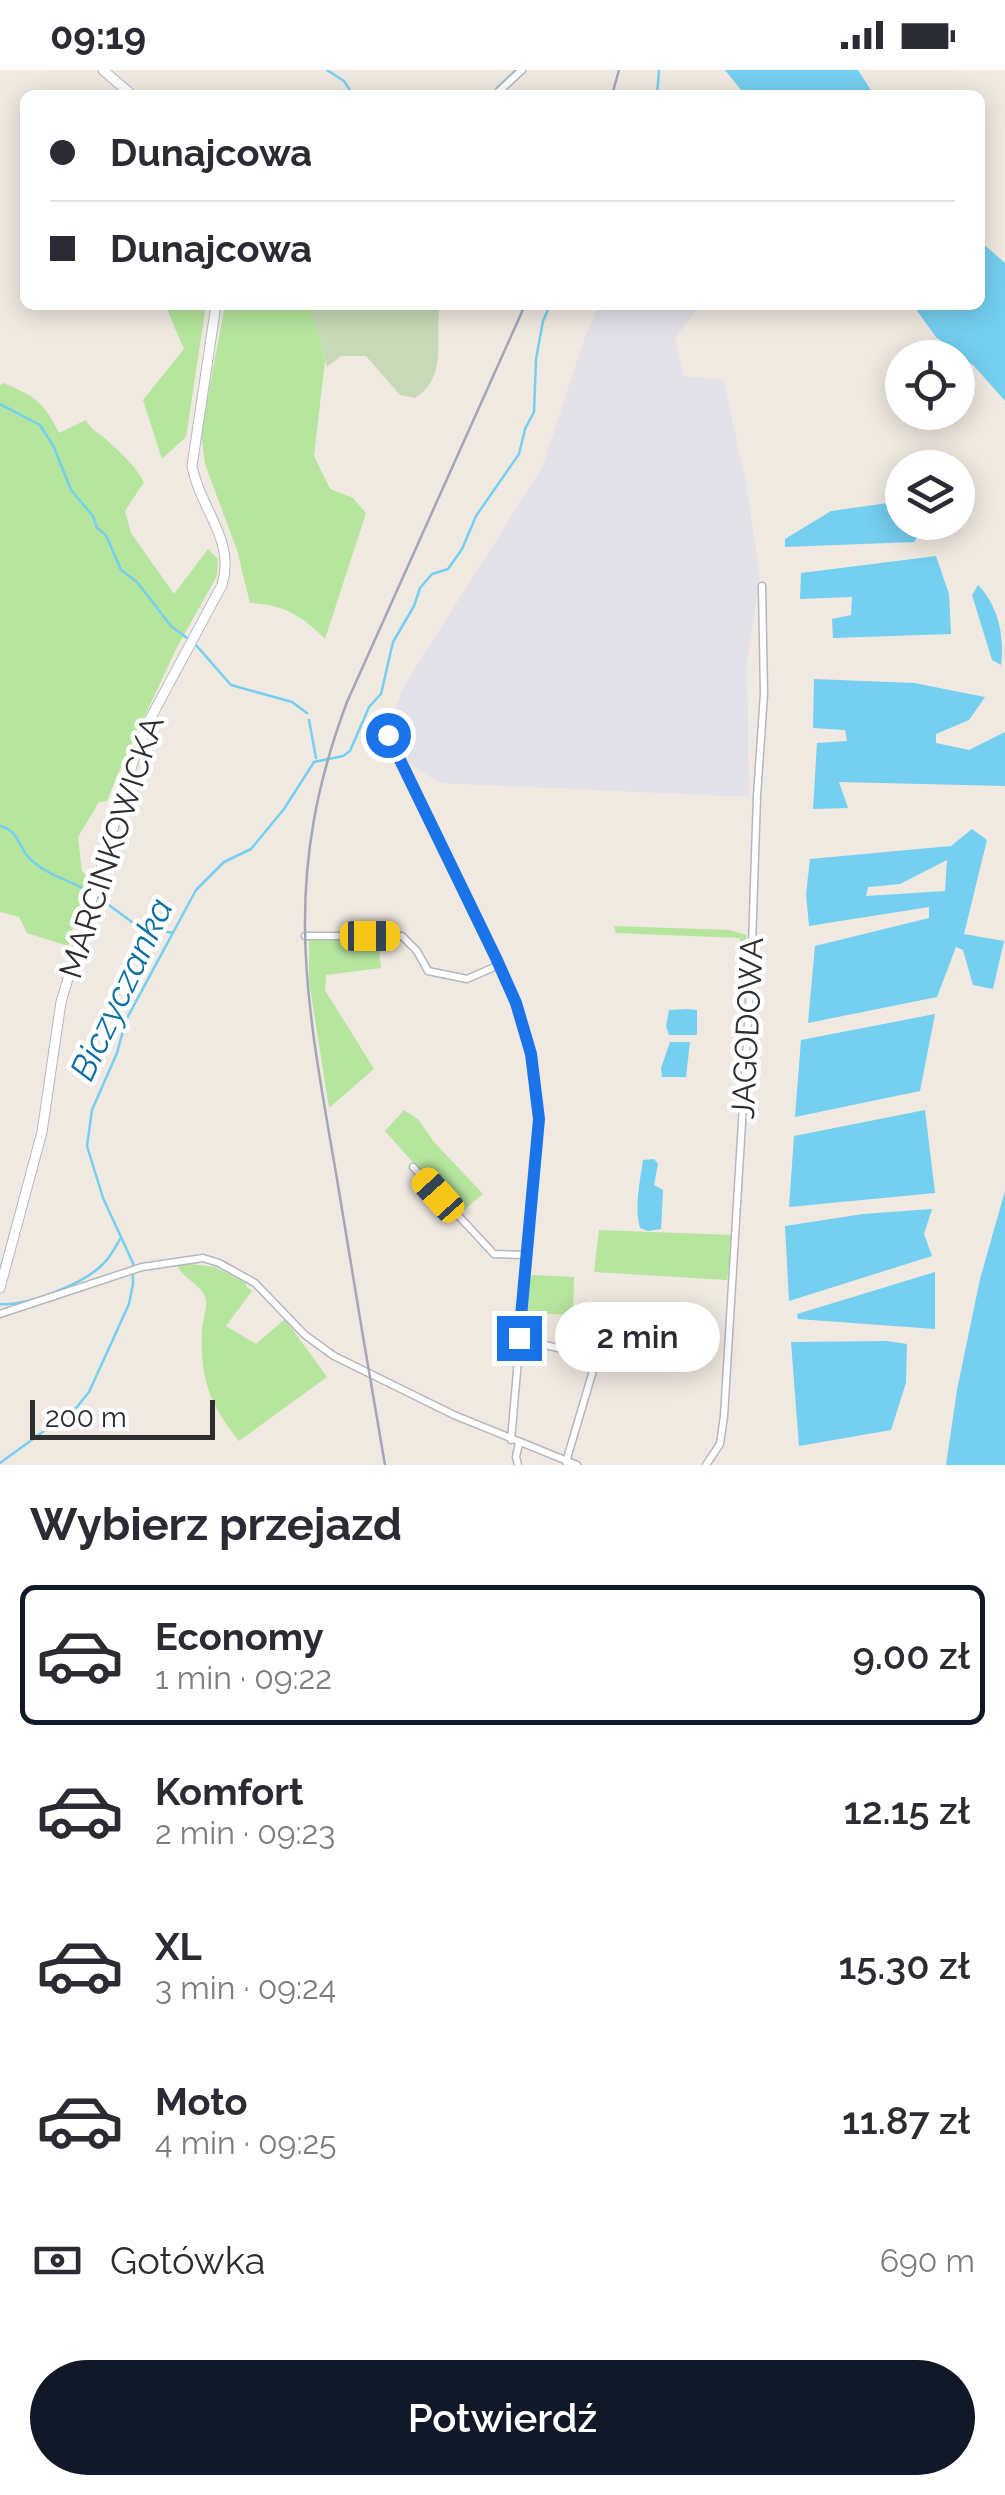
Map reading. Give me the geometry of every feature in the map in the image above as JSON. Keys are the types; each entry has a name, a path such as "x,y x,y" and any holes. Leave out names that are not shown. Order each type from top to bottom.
{"street":[{"path":"103,70 126,90"},
{"path":"500,90 522,70"},
{"name":"MARCINKOWICKA","path":"0,1288 42,1132 61,1002 138,744 227,570 224,542 192,466 215,310"},
{"name":"JAGODOWA","path":"706,1465 720,1444 724,1416 764,694 762,586"},
{"path":"380,723 499,965 516,1003 531,1054 539,1119 519,1338 515,1441 518,1465"},
{"path":"305,936 402,936 418,951 428,971 466,979 499,965"},
{"path":"414,1167 488,1250 506,1256 526,1255"},
{"path":"0,1314 142,1268 189,1259 219,1263 255,1283 305,1335 334,1356 515,1441 577,1465"},
{"path":"519,1338 597,1357 566,1462"}],"shaded area":[{"path":"598,310 695,310 675,339 684,376 723,380 745,477 760,576 747,663 749,797 439,783 409,763 390,721 404,686 542,468"}],"green space":[{"path":"167,310 205,310 186,437 162,459 143,400 184,349"},
{"path":"224,310 312,310 325,361 314,456 330,489 353,498 366,513 325,639 292,613 250,603 237,550 205,464 201,433"},
{"path":"311,310 440,310 436,368 426,389 415,398 400,395 366,356 341,356 327,367"},
{"path":"3,383 37,401 59,433 86,420 133,466 144,482 125,511 131,533 174,594 208,549 218,559 217,576 176,649 107,801 99,802 78,837 82,872 88,876 68,946 27,933 19,917 0,912"},
{"path":"614,926 730,930 746,935 746,1007 740,1007 740,938 616,933"},
{"path":"378,938 381,968 326,975 325,990 374,1069 329,1108 309,981 309,939"},
{"path":"404,1110 418,1119 483,1194 459,1214 385,1131"},
{"path":"599,1230 733,1235 727,1280 594,1272"},
{"path":"177,1265 215,1267 246,1283 252,1291 226,1326 256,1344 285,1319 327,1377 239,1441 209,1391 202,1349 206,1300 180,1270"},
{"path":"533,1275 574,1277 573,1315 527,1313 523,1339 526,1281"}],"water":[{"path":"725,70 858,70 871,90 741,90"},
{"path":"985,245 1005,263 1005,401 975,367 975,340 940,340 917,310 985,310"},
{"path":"885,503 885,540 915,540 785,547 785,539 831,511"},
{"path":"936,556 949,594 951,634 833,638 832,619 851,615 852,597 800,599 801,573"},
{"path":"978,585 999,622 1001,665 992,660 972,595"},
{"path":"814,679 914,683 985,697 969,720 936,734 936,743 969,750 1005,732 1005,786 839,782 848,808 813,809 817,743 847,741 845,730 813,728"},
{"path":"972,829 987,840 964,934 1004,941 993,989 973,985 963,950 956,947 937,997 808,1023 815,946 929,918 929,907 809,926 806,894 810,859 951,846","holes":["947,860 945,891 866,896 868,887 900,884"]},
{"path":"669,1010 697,1010 697,1035 669,1035"},
{"path":"935,1014 920,1091 795,1117 801,1040"},
{"path":"670,1042 690,1042 686,1077 662,1077"},
{"path":"925,1110 935,1193 789,1207 794,1136"},
{"path":"654,1159 658,1164 654,1185 663,1190 661,1229 648,1231 640,1228 638,1194 643,1160"},
{"path":"1005,1191 1005,1465 946,1465 980,1279"},
{"path":"932,1209 924,1234 932,1256 789,1301 785,1226"},
{"path":"935,1272 935,1329 798,1319 797,1314"},
{"path":"791,1342 907,1344 906,1383 891,1430 799,1446"}],"waterway":[{"path":"327,70 350,90"},
{"path":"497,88 516,70"},
{"name":"Biczyczanka","path":"657,90 659,70"},
{"name":"Biczyczanka","path":"0,1463 77,1407 89,1392 129,1304 133,1263 103,1198 87,1146 92,1110 117,1053 126,1020 196,890 224,862 251,849 284,809 314,762 350,751 369,707 381,694 393,642 420,588 432,574 448,569 462,549 476,516 519,454 534,412 536,359 548,310"},
{"path":"0,404 40,425 53,445 71,490 106,535 121,570 137,582 171,626 187,638"},
{"path":"196,645 231,685 292,702 307,713"},
{"path":"309,720 316,758"},
{"path":"0,826 15,836 37,865 88,891"},
{"path":"98,897 136,925"},
{"path":"145,928 173,933"},
{"path":"0,1304 39,1298 82,1279 105,1262 120,1239"}],"railway":[{"path":"613,90 619,70"},
{"path":"385,1465 315,1049 305,937 306,881 326,765 347,702 523,310"}],"route":[{"path":"388,735 496,958 516,1003 531,1054 539,1119 519,1338"}]}
